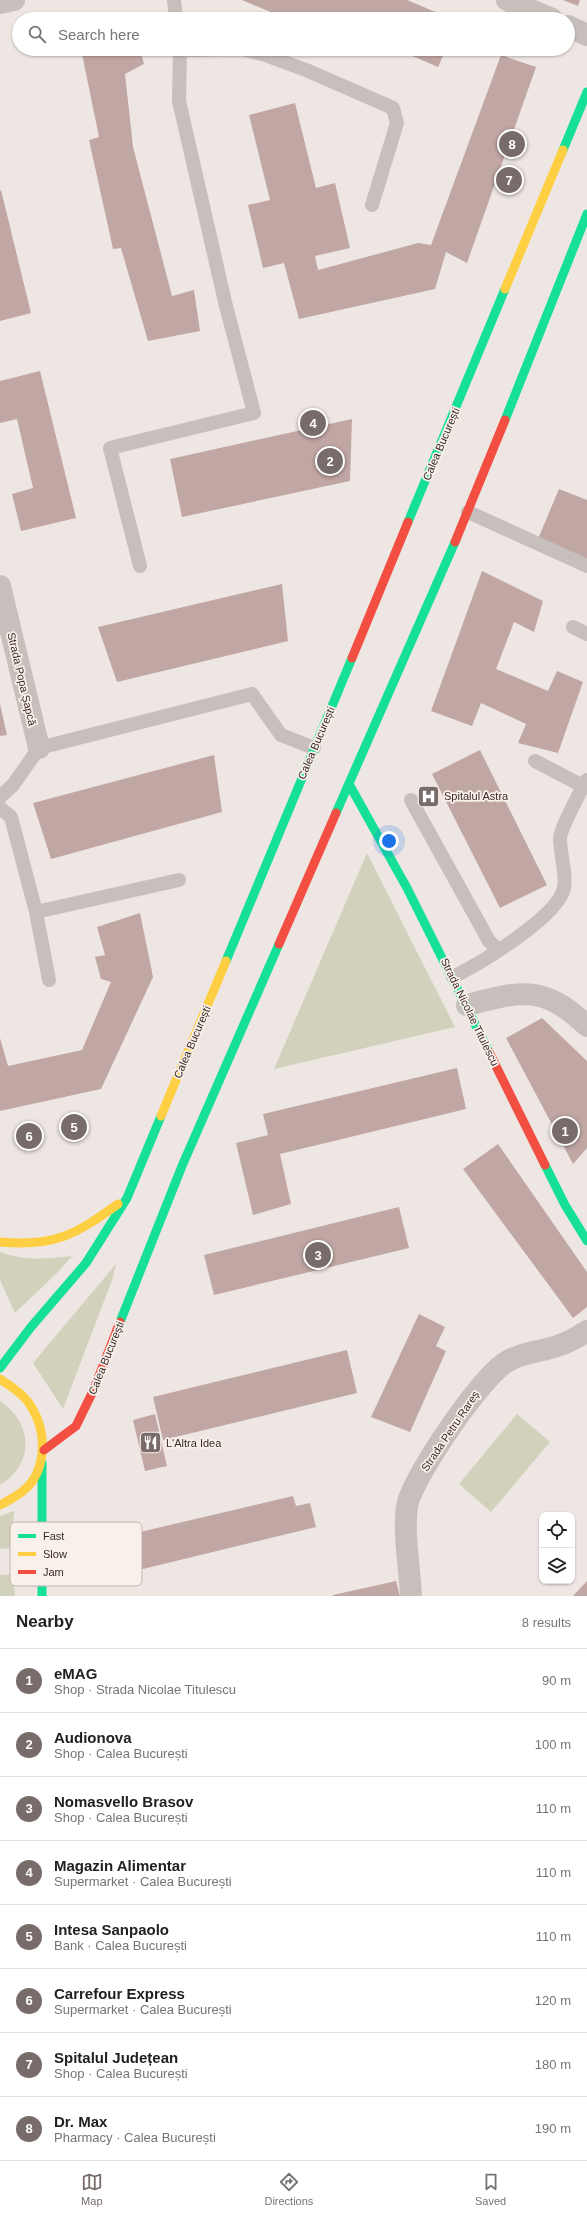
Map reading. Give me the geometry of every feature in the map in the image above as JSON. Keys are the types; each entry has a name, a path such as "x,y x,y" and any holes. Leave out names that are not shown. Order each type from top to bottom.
{"main road":[{"name":"Calea București","path":"0,1368 31,1327 86,1263 127,1198 587,92"},
{"name":"Calea București","path":"44,1450 76,1426 94,1389 182,1166 468,512 587,214"},
{"name":"Strada Nicolae Titulescu","path":"349,784 380,836 453,976 565,1205 587,1241"},
{"path":"0,1242 26,1246 54,1242 82,1230 127,1198"},
{"path":"0,1379 12,1385 26,1397 38,1416 44,1450 42,1463 42,1522"},
{"path":"0,1505 10,1501 28,1487 42,1463"}],"street":[{"path":"0,3 14,0"},
{"path":"508,0 536,12"},
{"path":"575,29 587,35"},
{"name":"Strada Popa Șapcă","path":"0,586 39,748"},
{"path":"467,1006 510,994 534,994 550,998 570,1010 587,1026"},
{"name":"Strada Petru Rareș","path":"411,1596 407,1522 408,1502 415,1485 441,1443 483,1382 507,1361 525,1354 557,1346 587,1331"}],"lane":[{"path":"174,0 175,12"},
{"path":"140,566 110,448 254,413 225,302 179,101 180,56"},
{"path":"268,56 306,70 393,108 397,123 372,205"},
{"path":"468,512 587,566"},
{"path":"573,627 587,634"},
{"path":"0,797 13,785 39,748 252,694 281,735 314,748"},
{"path":"453,976 474,966 528,929 554,905 564,888 560,838 585,783 535,761"},
{"path":"411,800 489,941 498,950"},
{"path":"0,808 11,817 36,912 49,980"},
{"path":"36,912 179,880"}],"green space":[{"path":"367,853 455,1027 274,1069"},
{"path":"0,1252 27,1258 72,1256 58,1272 15,1313 0,1280"},
{"path":"116,1264 112,1280 63,1409 33,1363"},
{"path":"0,1401 11,1410 19,1420 24,1432 26,1443 24,1455 19,1466 11,1476 0,1485"},
{"path":"517,1414 550,1442 491,1512 459,1484"},
{"path":"14,1511 13,1522 10,1522 10,1548 0,1549 0,1516"},
{"path":"10,1574 10,1586 14,1586 15,1596 0,1596 0,1575"}],"building":[{"path":"242,0 407,0 435,12 270,12"},
{"path":"563,0 580,0 578,6"},
{"path":"82,56 142,56 144,64 125,74 133,147 172,296 194,290 200,331 148,341 121,248 113,249 89,140 99,137"},
{"path":"412,56 443,56 438,67"},
{"path":"501,56 536,67 467,263 446,252 435,289 299,319 284,263 263,268 248,205 270,200 249,115 295,103 316,188 335,183 350,248 315,256 318,270 418,243 431,245"},
{"path":"1,190 31,313 0,321 0,191"},
{"path":"40,371 76,518 21,531 12,494 33,488 17,419 0,423 0,381"},
{"path":"352,419 350,481 182,517 170,459"},
{"path":"559,489 587,500 587,559 538,539"},
{"path":"482,571 543,601 534,632 514,622 496,669 548,691 557,671 583,682 558,753 518,743 526,724 481,703 472,726 431,711"},
{"path":"282,584 288,641 117,682 98,627"},
{"path":"0,704 7,735 0,736"},
{"path":"480,750 547,885 500,908 432,774"},
{"path":"214,755 222,812 51,859 33,803"},
{"path":"140,913 153,977 101,1089 0,1111 0,1038 8,1066 82,1050 111,982 101,979 95,957 105,955 97,927"},
{"path":"542,1018 587,1061 587,1148 573,1164 506,1038"},
{"path":"457,1068 466,1109 280,1154 291,1204 253,1215 236,1143 268,1135 263,1114"},
{"path":"498,1144 587,1272 587,1307 573,1318 463,1169"},
{"path":"399,1207 409,1248 214,1295 204,1255"},
{"path":"419,1314 445,1327 436,1346 446,1351 410,1432 371,1417"},
{"path":"347,1350 357,1393 163,1440 153,1397"},
{"name":"L'Altra Idea","path":"155,1414 167,1466 145,1471 133,1420"},
{"path":"293,1496 296,1506 310,1503 316,1527 142,1569 142,1532"},
{"path":"396,1581 400,1596 333,1596 333,1595"},
{"path":"587,1581 587,1596 573,1596"}],"traffic: fast":[{"path":"563,150 587,92"},
{"path":"505,420 587,214"},
{"path":"408,522 505,289"},
{"path":"336,813 455,542"},
{"path":"226,961 352,658"},
{"path":"349,784 407,888 489,1052"},
{"path":"120,1322 182,1166 279,944"},
{"path":"0,1368 31,1327 86,1263 127,1198 161,1116"},
{"path":"545,1165 565,1205 587,1241"},
{"path":"42,1463 42,1522"},
{"path":"42,1586 42,1596"}],"traffic: slow":[{"path":"505,289 563,150"},
{"path":"161,1116 226,961"},
{"path":"0,1242 35,1243 63,1236 89,1224 118,1204"},
{"path":"0,1379 18,1392 29,1403 41,1430 42,1442 40,1466 35,1476 28,1486 19,1494 0,1505"}],"traffic: jam":[{"path":"455,542 505,420"},
{"path":"352,658 408,522"},
{"path":"279,944 336,813"},
{"path":"489,1052 545,1165"},
{"path":"44,1450 76,1426 94,1389 120,1322"}],"place":[{"name":"Dr. Max","path":"512,144"},
{"name":"Spitalul Județean","path":"509,180"},
{"name":"Magazin Alimentar","path":"313,423"},
{"name":"Audionova","path":"330,461"},
{"name":"Spitalul Astra","path":"429,796"},
{"name":"Intesa Sanpaolo","path":"74,1127"},
{"name":"eMAG","path":"565,1131"},
{"name":"Carrefour Express","path":"29,1136"},
{"name":"Nomasvello Brasov","path":"318,1255"},
{"name":"L'Altra Idea","path":"150,1443"}]}
